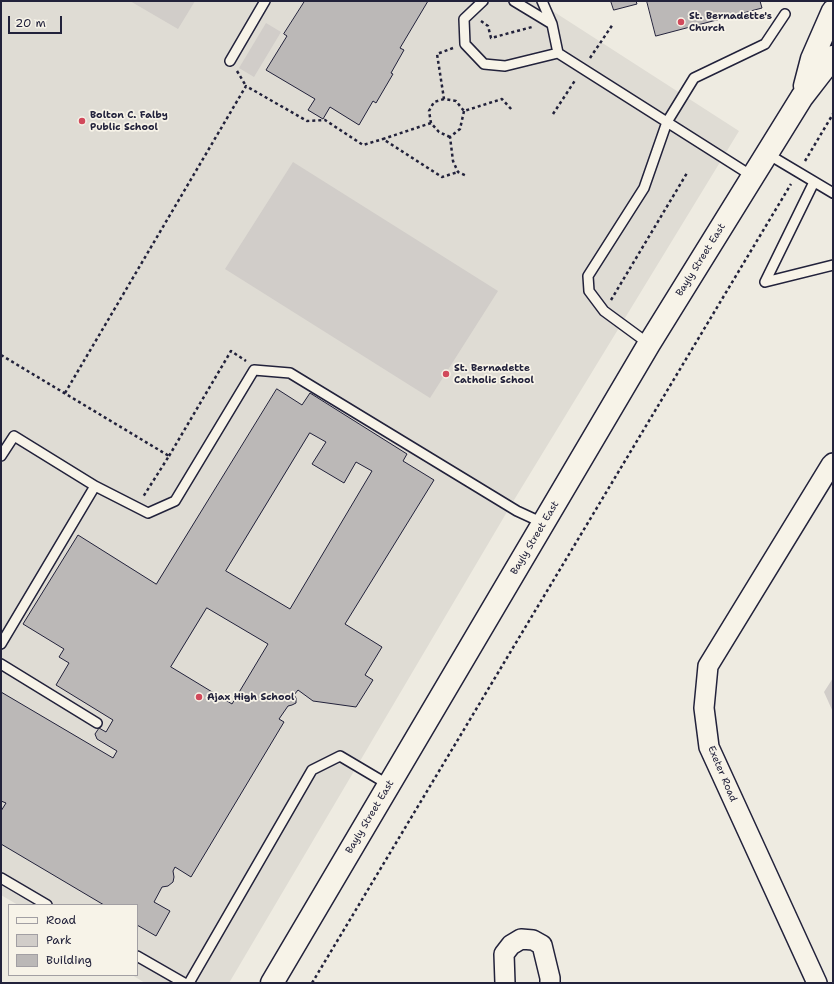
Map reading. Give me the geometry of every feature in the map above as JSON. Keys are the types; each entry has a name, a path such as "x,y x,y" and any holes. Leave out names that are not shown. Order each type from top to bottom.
{"main road":[{"name":"Bayly Street East","path":"802,97 812,59 833,11"},
{"name":"Bayly Street East","path":"272,983 650,344 766,153 802,97 833,57"}],"street":[{"name":"Exeter Road","path":"817,983 709,747 704,708 708,666 826,472 833,463"},
{"path":"505,983 504,954 510,945 521,939 533,940 542,945 550,983"}],"lane":[{"path":"230,61 265,1"},
{"path":"483,1 464,19 464,44 484,64 505,66 558,53"},
{"path":"514,1 551,23"},
{"path":"542,1 551,23 558,53 752,176"},
{"path":"650,344 604,311 588,291 588,276 644,188 667,122 694,78 765,44 785,14"},
{"path":"766,153 833,193"},
{"path":"814,182 765,282 833,266"},
{"path":"1,456 14,436 95,486 148,513 175,501 254,370 290,373 517,511 543,523"},
{"path":"1,644 95,486"},
{"path":"1,664 97,723"},
{"path":"189,983 312,770 340,756 389,785"},
{"path":"1,878 46,904"},
{"path":"138,957 184,983"}],"path":[{"path":"470,13 488,26 491,38 551,23"},
{"path":"444,99 437,54 464,44"},
{"path":"65,393 246,86 307,121 325,120 363,145 431,123"},
{"path":"450,137 439,132 431,123 429,111 434,102 444,99 456,101 464,112"},
{"path":"464,112 502,99 512,110"},
{"path":"450,137 460,128 464,112"},
{"path":"312,983 833,114"},
{"path":"450,137 453,161 458,172"},
{"path":"383,139 442,177 458,172 467,176"},
{"path":"604,311 687,173"},
{"path":"137,494 143,498 170,456 232,351 253,366 254,370"},
{"path":"1,355 170,456"}],"shaded area":[{"path":"1,1 545,1 548,8 739,131 514,500 229,983 145,983 134,976 138,976 138,904 16,904 1,895"}],"green space":[{"path":"130,1 195,1 178,29"},
{"path":"266,23 281,32 254,77 239,68"},
{"path":"293,162 498,291 430,398 225,269"},
{"path":"833,678 833,712 824,692"}],"building":[{"path":"305,1 428,1 400,48 404,50 391,73 393,74 376,103 373,101 359,125 330,107 323,119 308,110 315,99 266,70 287,36 284,34"},
{"path":"611,1 636,1 637,4 614,10"},
{"name":"St. Bernadette's Church","path":"647,1 760,1 762,8 656,36"},
{"path":"277,389 302,405 310,393 407,454 403,461 434,480 345,624 382,647 365,675 373,680 356,707 313,701 298,690 294,695 296,698 296,703 288,706 279,719 284,722 191,877 175,867 173,871 173,882 168,886 162,887 154,902 170,911 156,936 138,926 138,904 102,904 1,844 1,811 6,803 1,801 1,692 113,758 117,751 97,739 95,734 99,728 106,732 113,720 56,685 69,663 59,657 64,649 23,624 78,535 156,584","holes":["310,433 326,442 312,464 344,483 356,462 372,471 290,609 226,571","207,608 268,644 232,704 171,667"]}],"place":[{"name":"St. Bernadette's Church","path":"681,22"},
{"name":"Bolton C. Falby Public School","path":"82,121"},
{"name":"St. Bernadette Catholic School","path":"446,374"},
{"name":"Ajax High School","path":"199,697"}]}
